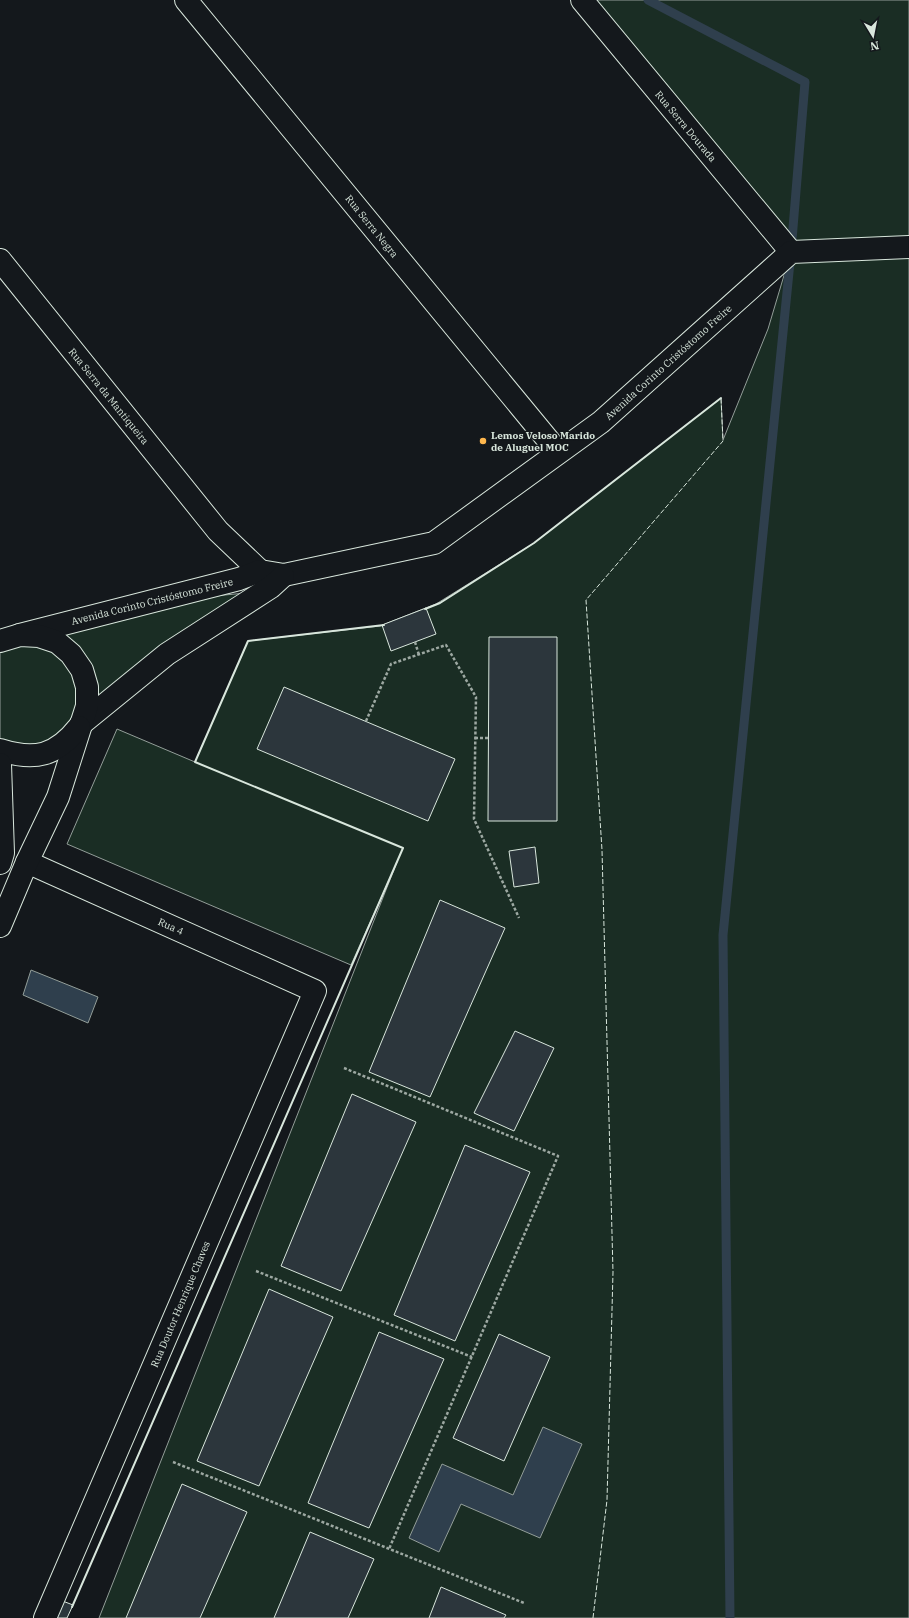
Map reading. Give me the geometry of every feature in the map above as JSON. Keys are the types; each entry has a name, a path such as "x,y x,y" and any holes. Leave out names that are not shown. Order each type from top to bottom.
{"street":[{"name":"Rua Serra Negra","path":"186,0 558,452"},
{"name":"Rua Serra Dourada","path":"582,0 792,252"},
{"path":"792,252 909,247"},
{"name":"Avenida Corinto Cristóstomo Freire","path":"9,637 239,579 272,578 434,543 601,422 792,252"},
{"name":"Rua Serra da Mantiqueira","path":"0,260 218,531 272,578"},
{"name":"Rua Serra da Mantiqueira","path":"218,531 239,579 251,599"},
{"name":"Avenida Corinto Cristóstomo Freire","path":"0,750 18,756 36,756 54,750 70,739 81,724 167,654 251,599 272,578"},
{"name":"Avenida Corinto Cristóstomo Freire","path":"0,926 27,862 58,797 87,706 88,688 82,670 71,654 57,642 39,636 9,637"},
{"path":"0,764 3,853 0,863"},
{"name":"Rua 4","path":"27,862 315,991"},
{"name":"Rua Doutor Henrique Chaves","path":"45,1618 315,991"}],"path":[{"path":"415,642 419,654"},
{"path":"366,721 391,664 446,645 476,697 474,819 519,918"},
{"path":"475,738 488,738"},
{"path":"344,1068 558,1156 389,1549"},
{"path":"256,1271 472,1357"},
{"path":"173,1462 524,1603"}],"green space":[{"path":"582,0 909,0 909,1618 99,1618 397,862 351,965 67,844 117,729 195,762 248,641 380,626 436,604 534,543 721,398 723,440 768,329 791,252"},
{"path":"246,593 94,703 51,634 203,597"},
{"path":"24,641 60,650 81,679 74,726 35,748 0,744 0,647"}],"water":[{"path":"31,970 98,997 88,1023 23,995"},
{"path":"543,1427 582,1444 540,1538 461,1504 439,1552 409,1538 442,1464 513,1495"}],"building":[{"path":"426,608 436,634 391,651 382,625"},
{"path":"489,637 557,637 557,821 488,821"},
{"path":"284,687 455,759 428,821 257,749"},
{"path":"535,847 539,883 514,887 509,851"},
{"path":"440,900 505,928 430,1097 369,1072"},
{"path":"515,1031 554,1048 514,1131 474,1113"},
{"path":"352,1094 416,1122 341,1291 281,1266"},
{"path":"465,1145 530,1172 455,1341 394,1315"},
{"path":"269,1289 333,1317 259,1486 197,1461"},
{"path":"379,1332 444,1359 369,1528 308,1503"},
{"path":"499,1334 550,1357 504,1461 453,1438"},
{"path":"182,1484 247,1512 200,1618 126,1618"},
{"path":"310,1532 374,1559 348,1618 274,1618"},
{"path":"441,1587 506,1615 504,1618 429,1618"},
{"path":"60,1600 73,1605 67,1618 53,1618"}],"waterway":[{"path":"648,0 805,82 791,252 723,935 730,1618"}],"fence":[{"path":"593,1618 607,1500 613,1272 602,850 586,600 723,441 721,398"}],"wall":[{"path":"425,609 440,603 534,543 721,398"},
{"path":"72,1607 403,848 195,762 248,641 384,625"}],"place":[{"name":"Lemos Veloso Marido de Aluguel MOC","path":"483,441"}]}
